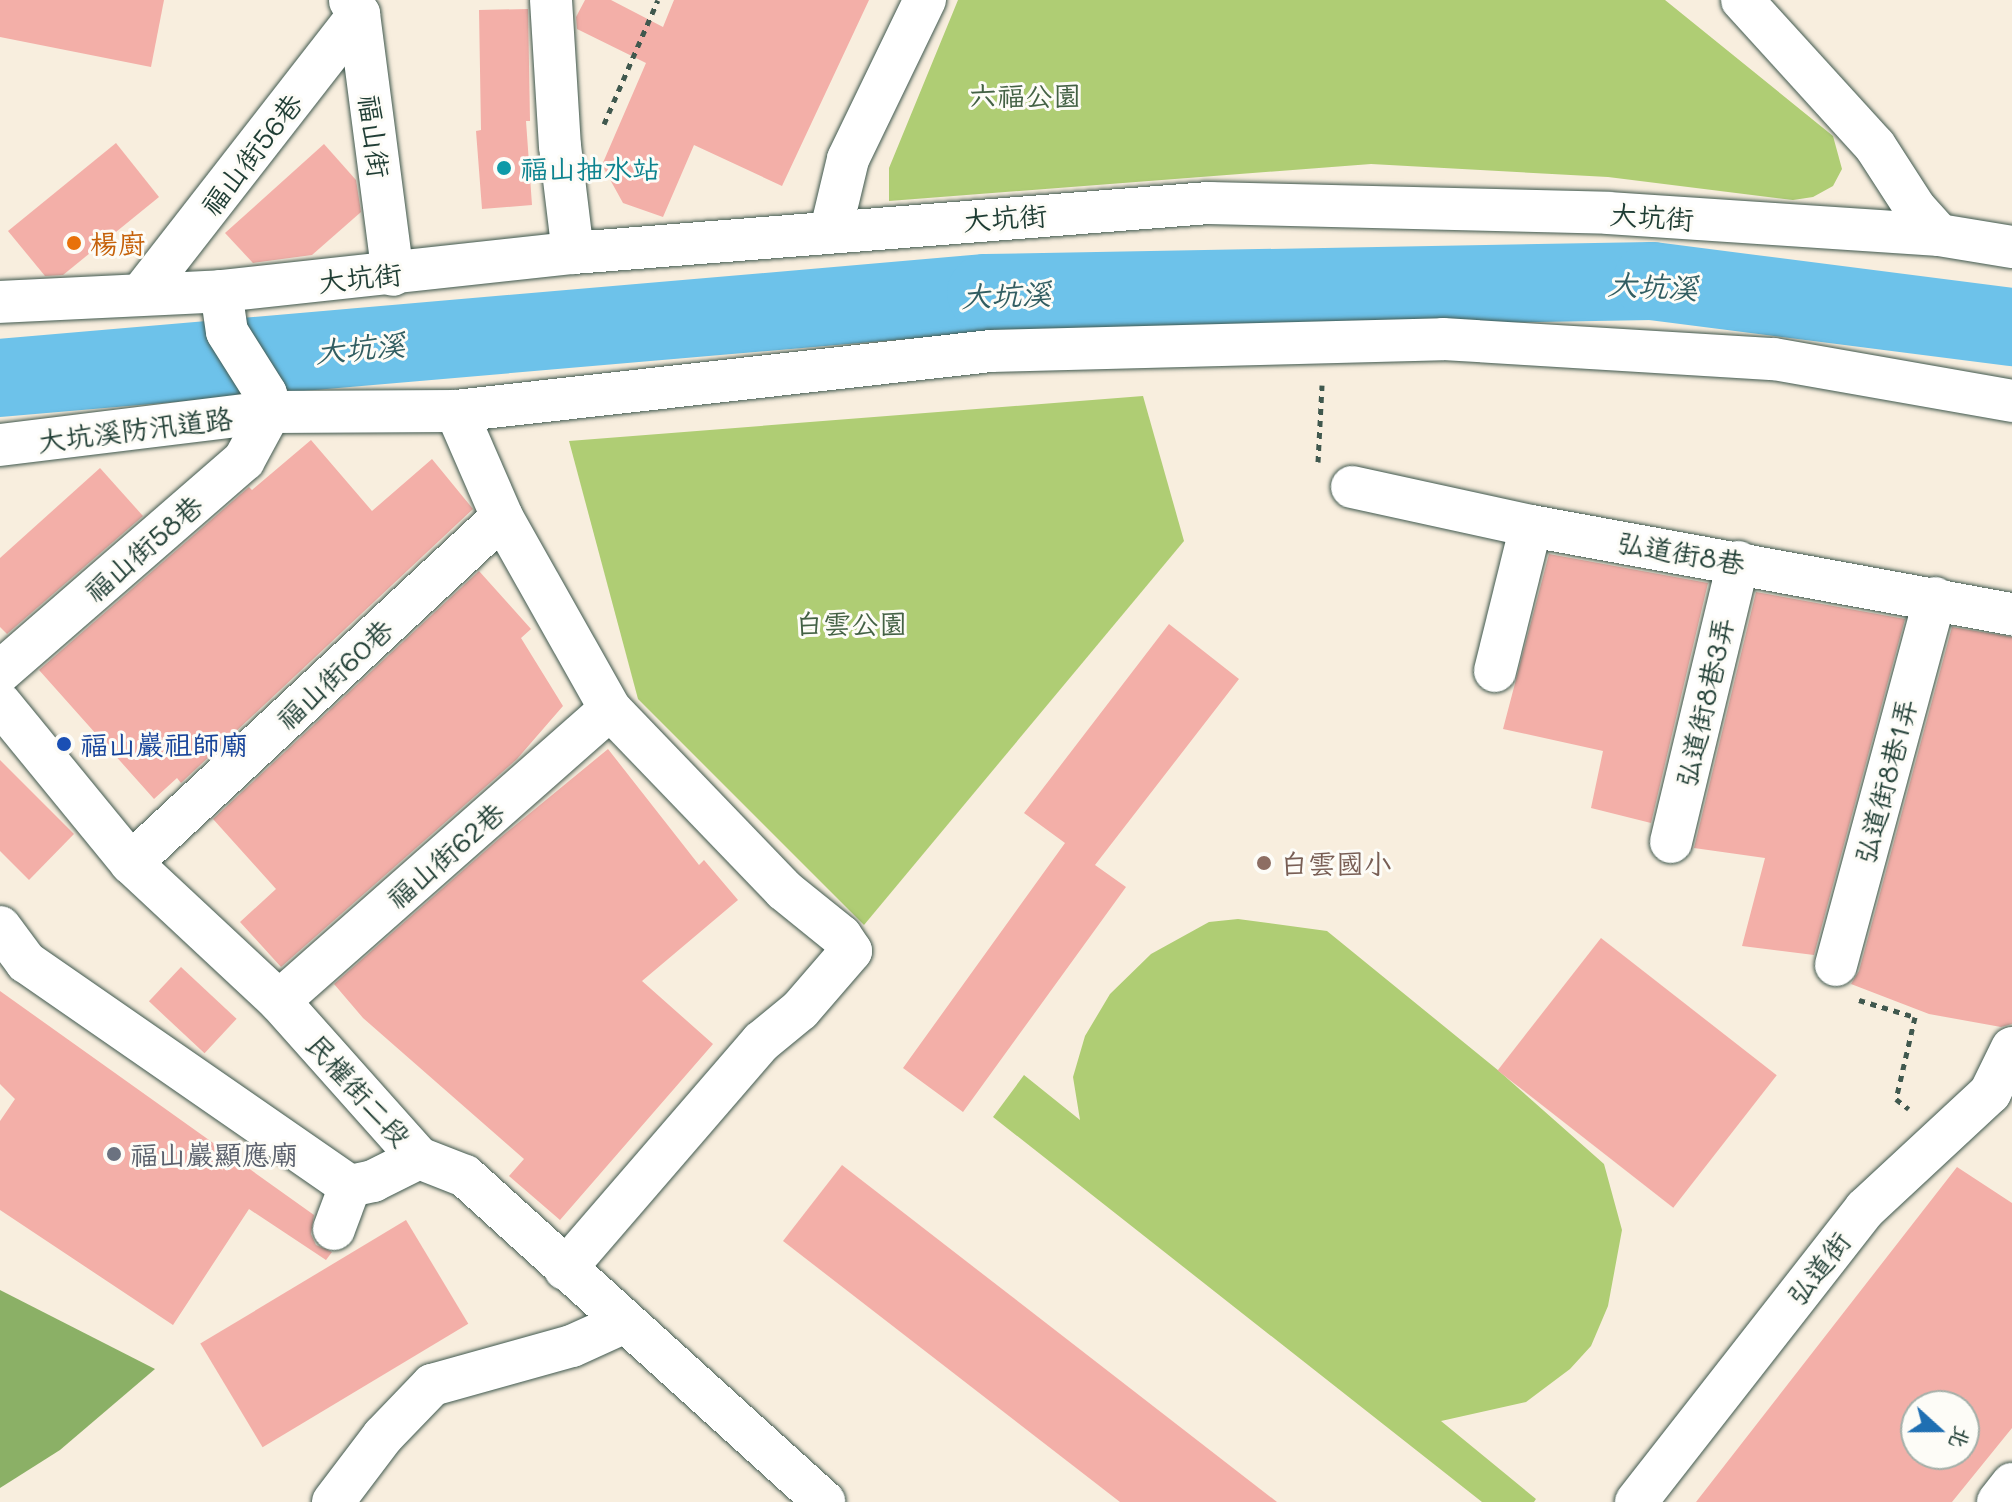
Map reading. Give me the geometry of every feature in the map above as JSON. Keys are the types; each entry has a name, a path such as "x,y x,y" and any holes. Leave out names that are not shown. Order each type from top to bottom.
{"street":[{"path":"551,0 564,183 573,253"},
{"path":"831,230 848,159 925,0"},
{"path":"1742,0 1875,146 1915,208 1939,235"},
{"name":"福山街","path":"354,7 393,275"},
{"name":"福山街56巷","path":"142,293 354,7"},
{"name":"大坑街","path":"0,302 221,291 393,275 573,253 831,230 1209,203 1608,213 1939,235 2012,247"},
{"path":"221,291 227,332 268,403"},
{"name":"大坑溪防汛道路","path":"0,445 268,403 456,411 991,351 1443,339 1774,359 2012,401"},
{"name":"福山街58巷","path":"0,672 244,460 268,403"},
{"path":"456,411 502,517 610,709 784,890 841,936 851,951 800,1010 761,1042 565,1269"},
{"name":"弘道街8巷","path":"1352,487 1531,526 2012,614"},
{"name":"福山街60巷","path":"131,863 502,517"},
{"path":"1495,671 1531,526"},
{"name":"弘道街8巷3弄","path":"1671,842 1738,562"},
{"name":"弘道街8巷1弄","path":"1836,965 1935,598"},
{"name":"民權街二段","path":"0,703 131,863 279,1001 419,1158 465,1176 623,1323 824,1502"},
{"name":"福山街62巷","path":"279,1001 610,709"},
{"path":"0,927 26,962 350,1186 373,1181 419,1158"},
{"name":"弘道街","path":"1636,1502 1865,1209 1990,1093 2012,1048"},
{"path":"334,1229 350,1186"},
{"path":"333,1502 383,1436 432,1385 572,1346 623,1323"},
{"path":"1998,1502 2012,1484"}],"path":[{"path":"564,183 600,132 658,0"},
{"path":"1325,342 1317,480 1352,487"},
{"path":"1836,965 1835,992 1915,1017 1896,1099 1942,1138"}],"green space":[{"name":"六福公園","path":"958,0 1665,0 1833,136 1842,169 1833,186 1813,197 1793,200 1608,177 1371,164 889,201 889,168"},
{"name":"白雲公園","path":"1143,396 1184,541 864,925 638,699 569,441"},
{"path":"1238,919 1327,931 1499,1071 1604,1164 1622,1230 1608,1306 1591,1346 1570,1369 1526,1402 1441,1421 1536,1499 1534,1502 1482,1502 993,1117 1024,1075 1080,1120 1073,1077 1085,1036 1110,994 1151,954 1209,922"},
{"path":"0,1290 155,1369 60,1450 0,1488"}],"building":[{"path":"0,0 164,0 151,67 0,37"},
{"path":"585,0 611,0 663,27 674,0 869,0 782,186 694,145 663,217 623,203 602,165 646,63 577,29 576,17"},
{"path":"528,9 530,121 526,121 532,205 482,209 476,131 481,130 479,10"},
{"path":"116,143 159,197 63,275 45,276 8,231"},
{"path":"324,144 356,180 361,212 312,255 253,263 225,233"},
{"path":"311,440 372,511 432,459 473,509 181,783 177,778 154,799 39,670 249,487 252,490"},
{"path":"100,468 143,516 7,634 0,627 0,558"},
{"path":"1549,554 1708,583 1651,823 1591,808 1603,751 1503,729"},
{"path":"479,571 531,629 521,638 563,706 517,759 281,967 240,922 276,889 213,819"},
{"path":"1756,592 1905,619 1814,955 1742,946 1765,858 1694,848"},
{"path":"1169,624 1239,679 1095,865 1126,887 963,1112 903,1068 1065,843 1024,813"},
{"path":"1952,627 2012,637 2012,1024 2001,1027 1929,1014 1851,984 1859,971"},
{"path":"608,749 699,865 704,860 738,900 642,981 713,1044 560,1220 509,1176 524,1159 363,1018 334,984 501,837"},
{"path":"0,760 74,834 29,880 0,851"},
{"path":"1601,938 1777,1075 1673,1208 1498,1070"},
{"path":"181,967 237,1019 205,1053 149,1001"},
{"name":"福山巖顯應廟","path":"0,991 314,1215 311,1234 316,1245 332,1252 326,1260 249,1209 173,1325 0,1210 0,1121 15,1099 0,1084"},
{"path":"842,1165 1277,1502 1120,1502 783,1241"},
{"path":"1957,1167 2012,1203 2012,1428 1980,1467 1980,1390 1900,1390 1900,1470 1978,1470 1952,1502 1696,1502"},
{"path":"406,1220 468,1324 263,1447 200,1344"}],"waterway":[{"name":"大坑溪","path":"0,378 986,293 1652,281 2012,327"}],"place":[{"name":"福山抽水站","path":"504,168"},
{"name":"楊廚","path":"74,243"},
{"name":"福山巖祖師廟","path":"64,744"},
{"name":"白雲國小","path":"1264,863"},
{"name":"福山巖顯應廟","path":"114,1154"}]}
